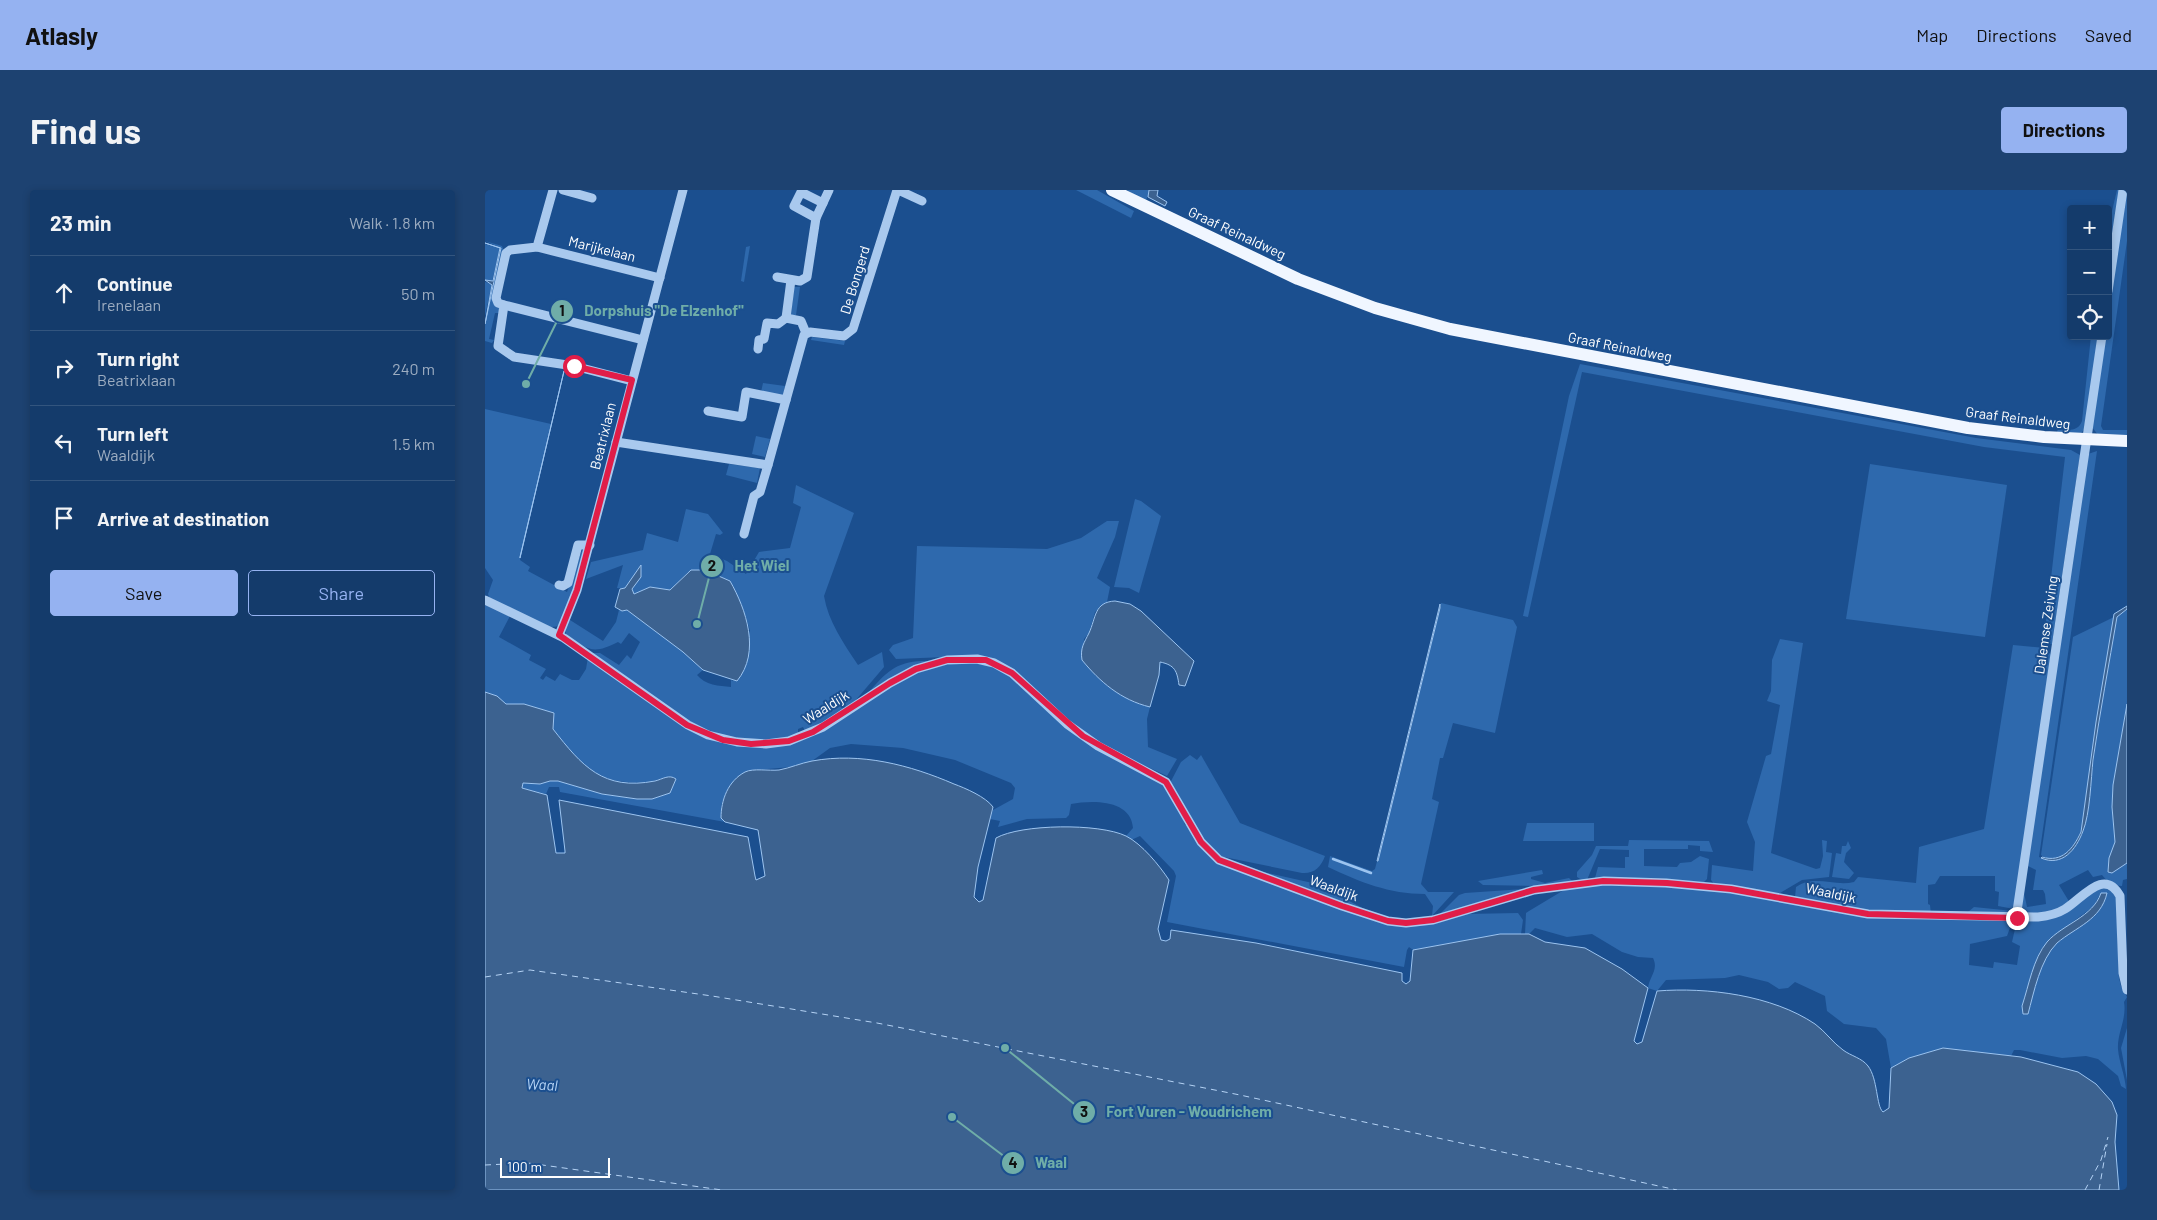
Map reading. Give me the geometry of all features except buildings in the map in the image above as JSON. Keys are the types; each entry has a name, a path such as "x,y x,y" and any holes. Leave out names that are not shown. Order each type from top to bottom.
{"main road":[{"name":"Graaf Reinaldweg","path":"1112,190 1127,194 1299,279 1375,308 1451,329 1968,428 2086,441 2127,441"}],"street":[{"path":"553,190 537,247 509,250 506,253 496,298 499,303 505,306 643,340"},
{"path":"563,190 592,198"},
{"name":"Beatrixlaan","path":"559,635 574,598 589,545 683,190"},
{"path":"777,277 801,281 807,277 816,218 829,190"},
{"path":"897,190 922,201"},
{"name":"De Bongerd","path":"806,333 812,332 840,337 848,335 853,329 897,190"},
{"path":"2112,264 2123,190"},
{"path":"816,218 795,206 801,192 823,203"},
{"name":"Marijkelaan","path":"537,247 660,278"},
{"path":"758,349 759,340 764,339 767,323 778,324 786,318 791,280"},
{"path":"505,306 497,344 500,350 508,355 574,366 632,380"},
{"path":"744,534 754,496 760,492 763,484 806,333 801,321 786,318"},
{"name":"Dalemse Zeiving","path":"2017,918 2100,340"},
{"path":"708,411 742,417 746,392 786,400"},
{"path":"616,442 768,465"},
{"path":"559,585 567,584 578,545 589,545"},
{"name":"Waaldijk","path":"485,600 559,635 687,725 723,740 751,744 789,741 813,732 890,683 916,669 947,660 986,660 1012,673 1083,736 1166,782 1201,842 1219,860 1342,906 1388,921 1406,923 1433,920 1534,890 1603,881 1667,883 1731,889 1868,914 2017,918 2056,914 2096,885 2102,883 2112,886 2121,900 2123,973 2127,990"}],"shaded area":[{"path":"1076,190 1097,190 1134,211 1131,218"},
{"path":"1127,190 1149,190 1150,192 1145,202"},
{"path":"2117,190 2121,190 2112,250 2112,250 2112,211"},
{"path":"2124,190 2127,190 2127,241 2101,426 2103,430 2127,430 2127,437 2098,435 2092,427 2103,340 2112,340 2112,277"},
{"path":"485,241 502,246 504,251 499,313 495,313 489,339 494,340 492,343 485,341 485,324 501,248"},
{"path":"485,244 500,248 492,282 485,280"},
{"path":"750,246 744,282 741,281 746,247"},
{"path":"485,282 492,284 485,316"},
{"path":"794,287 800,287 796,315 791,315"},
{"path":"812,337 845,341 844,345 811,340"},
{"path":"2091,340 2098,340 2084,430 2080,434 2056,435 2058,429 2075,429 2082,421"},
{"path":"1580,364 1976,438 2071,450 2080,455 2052,644 2044,644 2065,457 1984,447 1582,372 1528,617 1523,616 1569,396"},
{"path":"763,383 785,386 783,396 761,392"},
{"path":"485,409 551,424 520,560 530,567 528,571 567,592 582,550 585,551 568,610 561,624 557,626 549,627 490,599 488,594 493,580 485,568"},
{"path":"756,436 770,439 765,457 752,454"},
{"path":"2097,451 2039,857 2054,860 2067,855 2077,844 2084,829 2097,732 2117,617 2127,609 2127,704 2113,785 2112,807 2115,842 2108,871 2112,873 2127,863 2127,879 2123,880 2122,886 2115,885 2108,882 2102,875 2093,877 2088,870 2059,885 2070,903 2057,911 2026,914 2021,908 2024,893 2027,907 2046,904 2043,890 2033,890 2036,870 2026,865 2088,454"},
{"path":"729,464 760,468 757,483 726,475"},
{"path":"1870,464 2007,485 1985,637 1846,619"},
{"path":"796,485 854,513 824,596 833,623 858,665 882,652 884,667 855,701 806,733 803,727 798,729 798,735 771,741 725,737 693,725 593,653 600,653 619,665 627,655 631,659 640,642 629,633 621,644 618,642 596,649 590,649 579,644 566,634 565,629 570,620 603,641 616,622 619,610 627,610 683,652 703,670 697,675 704,681 731,687 731,680 733,681 750,631 730,581 702,570 688,572 670,590 650,587 634,594 632,591 640,566 638,572 624,589 617,588 623,565 586,579 591,562 643,550 647,533 678,542 686,509 708,514 723,533 720,535 716,534 710,554 727,561 746,574 759,552 790,548 801,507 793,503"},
{"path":"1135,499 1141,501 1161,516 1139,593 1129,588 1114,587"},
{"path":"1107,521 1119,521 1115,537 1097,578 1110,587 1107,602 1095,612 1089,633 1084,639 1082,660 1096,676 1120,695 1150,707 1147,719 1148,747 1177,759 1167,776 1111,750 1081,732 1010,669 946,657 896,659 889,650 893,645 913,638 917,546 1047,549 1081,538"},
{"path":"485,603 511,614 499,637 531,655 529,660 546,669 540,678 543,680 546,676 555,681 560,674 572,680 579,680 586,669 588,657 712,739 782,744 923,669 965,661 993,665 1011,676 1066,726 1163,784 1182,815 1185,825 1187,825 1205,852 1382,921 1466,914 1518,913 1523,920 1521,934 1500,934 1413,950 1409,947 1404,967 1167,922 1176,876 1174,871 1140,836 1131,840 1126,836 1133,828 1131,818 1125,811 1099,802 1071,804 1069,815 1066,818 1027,819 998,827 1000,821 990,819 993,810 1013,799 1015,788 1011,783 955,760 903,748 851,744 830,748 812,761 791,767 746,771 726,794 723,801 721,808 725,822 560,792 559,787 549,787 546,794 522,788 523,783 540,784 558,781 602,794 637,799 655,798 670,793 676,779 629,782 602,776 581,762 553,729 554,713 524,704 506,704 485,692"},
{"path":"1441,603 1513,620 1517,627 1495,733 1453,723 1443,758 1440,758 1432,799 1439,802 1421,884 1428,892 1454,892 1432,916 1433,906 1425,894 1399,892 1375,886 1328,867 1330,856 1372,871 1375,869"},
{"path":"2114,617 2081,832 2070,850 2060,858 2048,859 2041,855 2073,637"},
{"path":"1780,639 1803,643 1771,853 1816,869 1820,868 1823,856 1822,840 1827,841 1826,852 1832,853 1829,877 1802,880 1780,893 1715,885 1711,880 1712,865 1753,871 1755,842 1747,822 1766,756 1771,754 1780,705 1767,701 1771,691 1772,660"},
{"path":"2013,645 2045,648 2051,655 2014,909 1998,906 1999,892 1995,891 1995,876 1940,876 1935,884 1928,885 1928,904 1930,905 1931,914 1875,912 1795,897 1796,887 1810,881 1847,883 1854,882 1858,877 1916,883 1919,847 1984,829"},
{"path":"933,661 869,692 883,676 897,667 912,662"},
{"path":"1190,755 1197,760 1201,755 1240,823 1325,856 1319,866 1313,871 1302,873 1219,856 1209,848 1170,783 1181,762"},
{"path":"1527,823 1594,823 1594,841 1523,841"},
{"path":"1629,840 1709,841 1713,852 1700,851 1700,846 1688,845 1688,849 1644,849 1644,866 1677,867 1680,863 1691,862 1700,856 1709,859 1707,879 1704,882 1595,878 1598,867 1625,868 1625,857 1629,857 1629,850 1600,849 1587,880 1577,877 1577,872 1592,855 1596,846 1628,846"},
{"path":"1848,841 1851,848 1846,853 1844,862 1854,873 1849,879 1832,877 1836,853 1841,854 1842,846 1846,846"},
{"path":"1542,870 1543,874 1531,877 1531,879 1545,883 1569,878 1573,882 1543,886 1483,885 1478,881"},
{"path":"1263,872 1317,884 1372,913"},
{"path":"1593,885 1644,885 1729,891 1891,919 2008,921 2011,925 2007,936 1970,944 1969,965 1993,968 1994,962 2017,965 2020,946 2012,942 2017,920 2039,919 2093,890 2105,888 2116,894 2119,978 2127,997 2124,1002 2125,1008 2118,1043 2126,1089 2121,1086 2118,1076 2098,1059 2086,1056 2062,1058 2020,1050 2014,1050 2011,1056 1943,1048 1909,1058 1891,1068 1886,1039 1876,1028 1844,1024 1827,1011 1825,996 1795,982 1788,988 1779,989 1768,982 1739,975 1725,978 1666,980 1657,991 1648,988 1655,966 1653,958 1638,957 1622,952 1592,934 1567,937 1535,928 1529,934 1525,934 1526,913 1564,890","holes":["2101,893 2107,893 2099,910 2087,922 2064,937 2051,950 2038,977 2028,1014 2023,1014 2040,951 2052,937 2093,907"]},
{"path":"1524,889 1439,915 1459,895 1465,893"},
{"path":"1974,907 2013,911 2009,914 1968,912"},
{"path":"2127,1028 2127,1080 2121,1048"}],"water":[{"path":"1149,190 1158,190 1157,196 1167,202 1165,206 1148,197"},
{"path":"485,243 501,248 485,324 492,285 485,280 493,281 500,248"},
{"path":"564,371 520,558 520,557"},
{"path":"641,565 641,577 632,589 634,594 650,587 670,590 691,570 705,570 730,581 746,617 750,644 744,670 737,681 703,670 683,652 627,610 622,611 615,607 620,589 625,588"},
{"path":"1115,601 1130,604 1141,611 1194,661 1185,686 1179,685 1176,672 1172,667 1160,662 1159,675 1150,707 1120,695 1096,676 1082,660 1083,646 1099,608 1103,604"},
{"path":"1440,604 1378,861 1377,861"},
{"path":"2127,606 2127,609 2117,617 2083,831 2067,855 2055,860 2041,858 2055,858 2066,853 2081,832 2096,722 2114,614"},
{"path":"485,692 497,696 506,704 524,704 554,713 553,729 584,764 595,773 608,779 637,783 668,777 676,779 670,793 652,799 602,794 558,781 540,784 523,783 522,788 547,795 556,853 565,853 559,800 748,837 756,880 765,876 758,830 725,822 721,818 724,798 734,780 748,771 779,770 808,762 830,759 849,758 885,762 920,771 964,788 980,796 993,807 978,867 974,897 979,902 983,900 996,838 1008,833 1041,828 1080,827 1098,829 1126,836 1138,844 1150,855 1169,880 1158,929 1161,940 1166,941 1170,939 1171,930 1256,943 1402,973 1402,981 1406,984 1410,981 1413,950 1500,934 1529,934 1545,942 1585,948 1622,969 1648,988 1634,1041 1637,1044 1642,1042 1657,991 1697,990 1739,995 1759,1000 1798,1014 1815,1024 1839,1047 1866,1063 1874,1078 1879,1104 1883,1112 1889,1108 1891,1068 1909,1058 1943,1048 2021,1057 2078,1072 2096,1084 2112,1102 2117,1115 2115,1142 2119,1190 485,1190"},
{"path":"2127,704 2127,863 2112,873 2108,872 2109,858 2115,842 2112,807 2113,785"},
{"path":"2101,893 2107,893 2104,902 2094,916 2064,937 2051,950 2038,977 2028,1014 2023,1014 2022,1006 2029,981 2042,949 2054,936 2085,914 2097,901"}],"waterway":[{"path":"1333,859 1371,873"}],"ferry route":[{"path":"485,977 530,970 712,996 877,1023 1240,1095 1677,1190"},
{"path":"2085,1190 2101,1160 2108,1137"},
{"path":"2099,1190 2107,1144"},
{"path":"485,1165 528,1163 722,1190"}],"place":[{"name":"Dorpshuis \"De Elzenhof\"","path":"526,384"},
{"name":"Het Wiel","path":"697,624"},
{"name":"Fort Vuren - Woudrichem","path":"1005,1048"},
{"name":"Waal","path":"952,1117"}],"route":[{"path":"574,366 632,380 577,590 559,635 675,718 708,735 723,740 751,744 789,741 823,727 890,683 916,669 947,660 986,660 1012,673 1067,724 1083,736 1116,756 1153,773 1166,782 1206,850 1219,860 1342,906 1388,921 1406,923 1443,919 1534,890 1603,881 1667,883 1749,891 1868,914 2017,918"}]}
